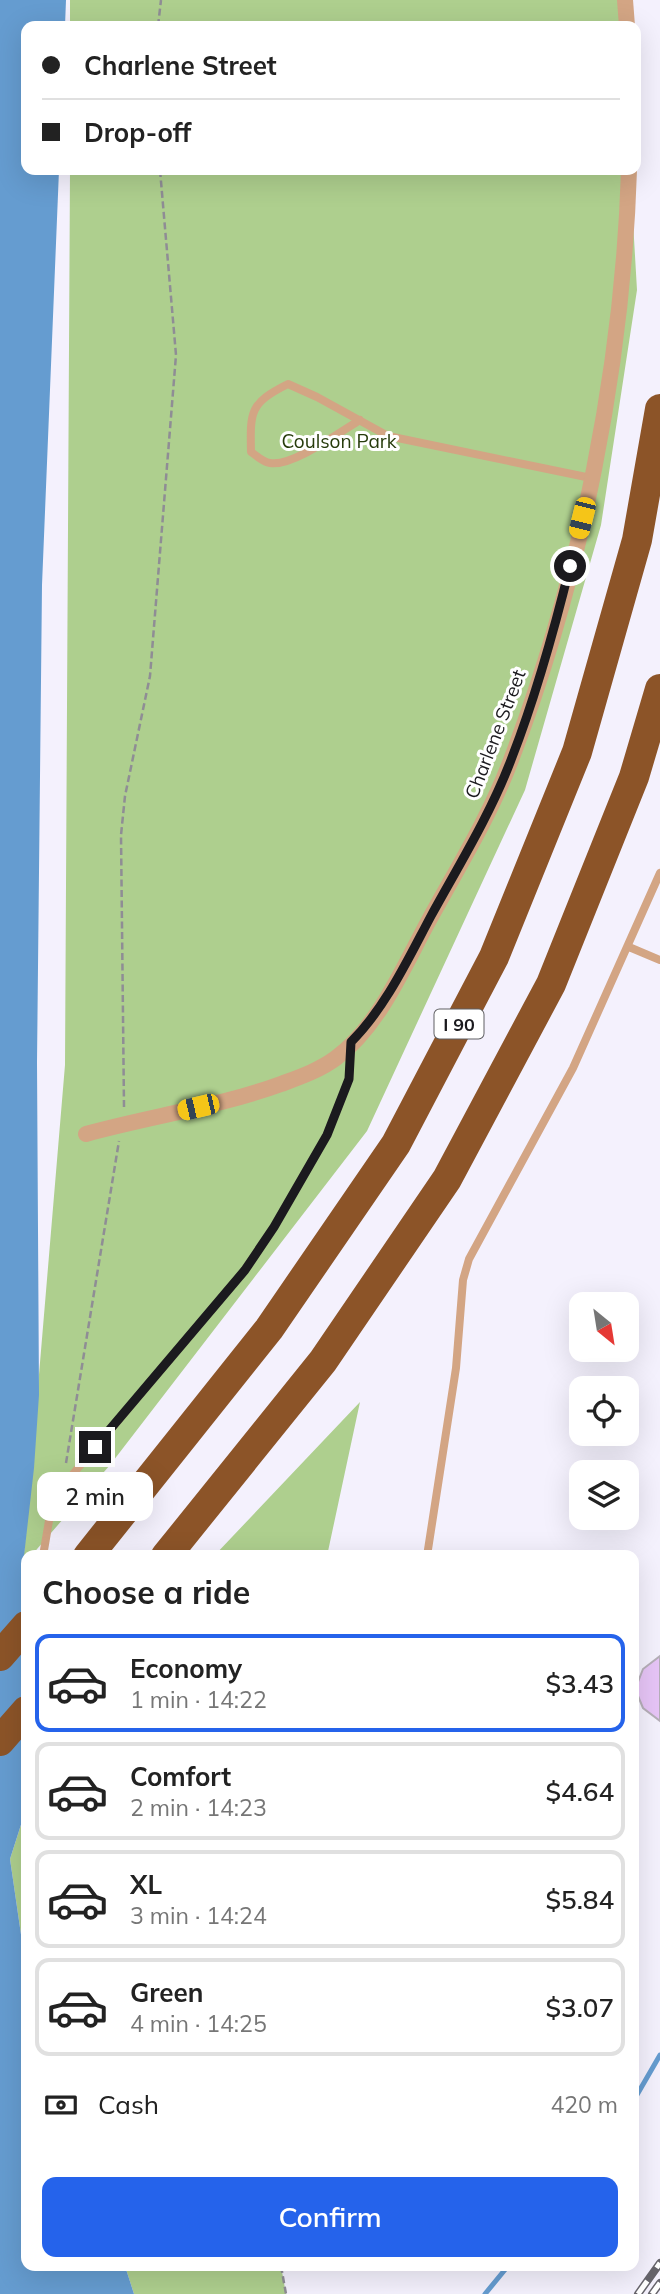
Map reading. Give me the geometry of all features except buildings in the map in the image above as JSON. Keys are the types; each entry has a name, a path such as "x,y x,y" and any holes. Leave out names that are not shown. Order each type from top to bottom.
{"highway":[{"name":"I 90","path":"93,1550 269,1329 396,1144 494,957 577,752 637,540 660,409"},
{"path":"171,1550 323,1361 447,1179 551,984 634,777 660,689"},
{"path":"0,1656 21,1632"},
{"path":"0,1741 21,1717"}],"street":[{"path":"625,0 627,21"},
{"name":"Charlene Street","path":"86,1134 246,1097 310,1073 337,1057 369,1024 411,954 486,816 511,761 553,638 591,478 611,370 627,225 629,175"}],"lane":[{"path":"360,421 299,456 279,463 267,463 251,452 250,419 263,397 288,384 360,421 388,436 591,478"},
{"path":"428,1550 456,1368 463,1280 469,1259 573,1068 660,873"},
{"path":"629,947 660,960"},
{"path":"44,1550 51,1509 62,1487 245,1270 274,1227 327,1135 349,1079 351,1042"}],"path":[{"path":"159,21 161,0"},
{"path":"62,1487 125,1099 121,835 125,796 150,676 176,355 160,175"},
{"path":"282,2271 286,2294"}],"green space":[{"path":"70,0 621,0 622,21 70,21"},
{"name":"Coulson Park","path":"70,175 630,175 637,290 601,525 525,790 367,1131 110,1465 36,1550 24,1550 65,1065"},
{"path":"360,1402 328,1550 220,1550"},
{"path":"21,1825 21,1935 10,1859"},
{"path":"127,2271 282,2271 286,2294 134,2294"}],"water":[{"path":"0,0 66,0 65,21 21,21 21,175 59,175 42,585 37,1063 39,1395 25,1550 21,1550 21,1825 10,1859 21,1935 21,2271 127,2271 134,2294 0,2294"}],"waterway":[{"path":"639,2091 660,2055"},
{"path":"485,2294 504,2271"}],"railway":[{"path":"638,2294 660,2263"},
{"path":"652,2294 660,2283"}],"route":[{"path":"95,1447 245,1270 274,1227 327,1135 349,1079 351,1042 369,1024 411,954 486,816 511,761 553,638 570,566"}]}
